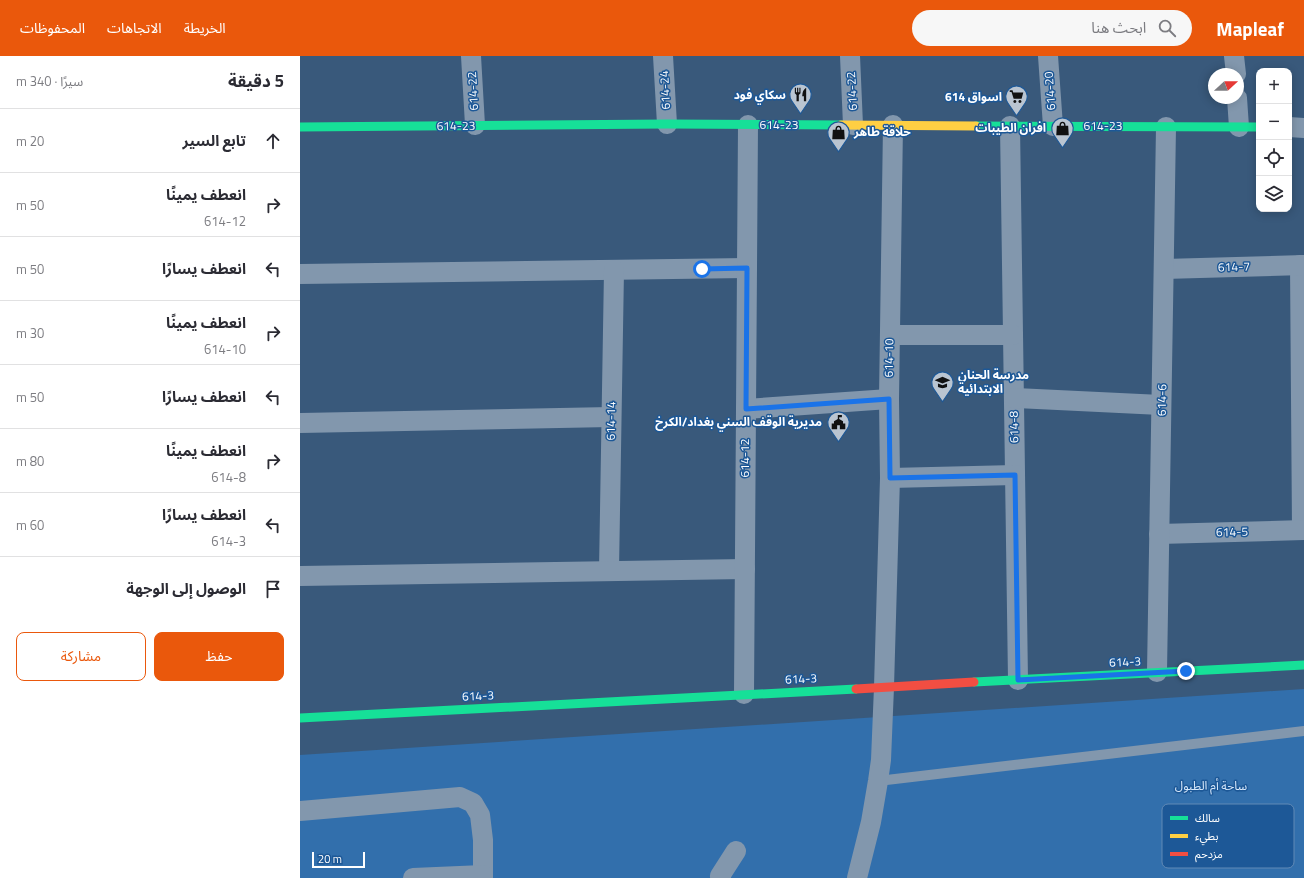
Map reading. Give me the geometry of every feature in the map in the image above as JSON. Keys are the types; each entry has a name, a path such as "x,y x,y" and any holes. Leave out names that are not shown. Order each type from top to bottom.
{"street":[{"name":"614-22","path":"471,56 475,125"},
{"name":"614-24","path":"662,56 667,124"},
{"name":"614-22","path":"850,56 854,125"},
{"name":"614-20","path":"1048,56 1053,126"},
{"path":"1234,56 1235,68"},
{"path":"1237,104 1239,127"},
{"name":"614-23","path":"300,127 667,124 1256,127"},
{"name":"614-12","path":"744,694 748,125"},
{"name":"614-10","path":"857,878 871,822 881,760 890,478 889,399 893,125"},
{"name":"614-8","path":"1010,126 1018,680"},
{"name":"614-6","path":"1157,672 1166,127"},
{"path":"1292,128 1304,128"},
{"path":"1302,265 1303,530"},
{"name":"614-7","path":"1164,269 1302,265"},
{"path":"300,274 747,268"},
{"name":"614-14","path":"608,571 614,270"},
{"path":"890,335 1013,335"},
{"path":"1014,398 1161,405"},
{"path":"746,409 889,399"},
{"path":"300,423 611,417"},
{"path":"890,478 1015,475"},
{"name":"614-5","path":"1159,534 1303,530"},
{"path":"300,576 744,569"},
{"name":"614-3","path":"300,718 1304,665"},
{"path":"300,812 460,797 473,803 480,815 483,840 483,877 413,878"},
{"path":"721,878 720,876 736,851"}],"lane":[{"path":"878,781 1304,731"}],"green space":[{"name":"ساحة أم الطبول","path":"1304,689 1304,878 300,878 300,755"}],"traffic: fast":[{"path":"300,127 667,124 841,125"},
{"path":"976,126 1256,127"},
{"path":"974,682 1304,665"},
{"path":"300,718 856,689"}],"traffic: slow":[{"path":"841,125 976,126"}],"traffic: jam":[{"path":"856,689 974,682"}],"place":[{"name":"سكاي فود","path":"801,114"},
{"name":"اسواق 614","path":"1017,116"},
{"name":"افران الطيبات","path":"1062,148"},
{"name":"حلاقة طاهر","path":"839,152"},
{"name":"مدرسة الحنان الابتدائية","path":"943,402"},
{"name":"مديرية الوقف السني بغداد/الكرخ","path":"838,442"}],"route":[{"path":"702,269 747,268 746,409 889,399 890,478 1015,475 1018,680 1186,671"}]}
